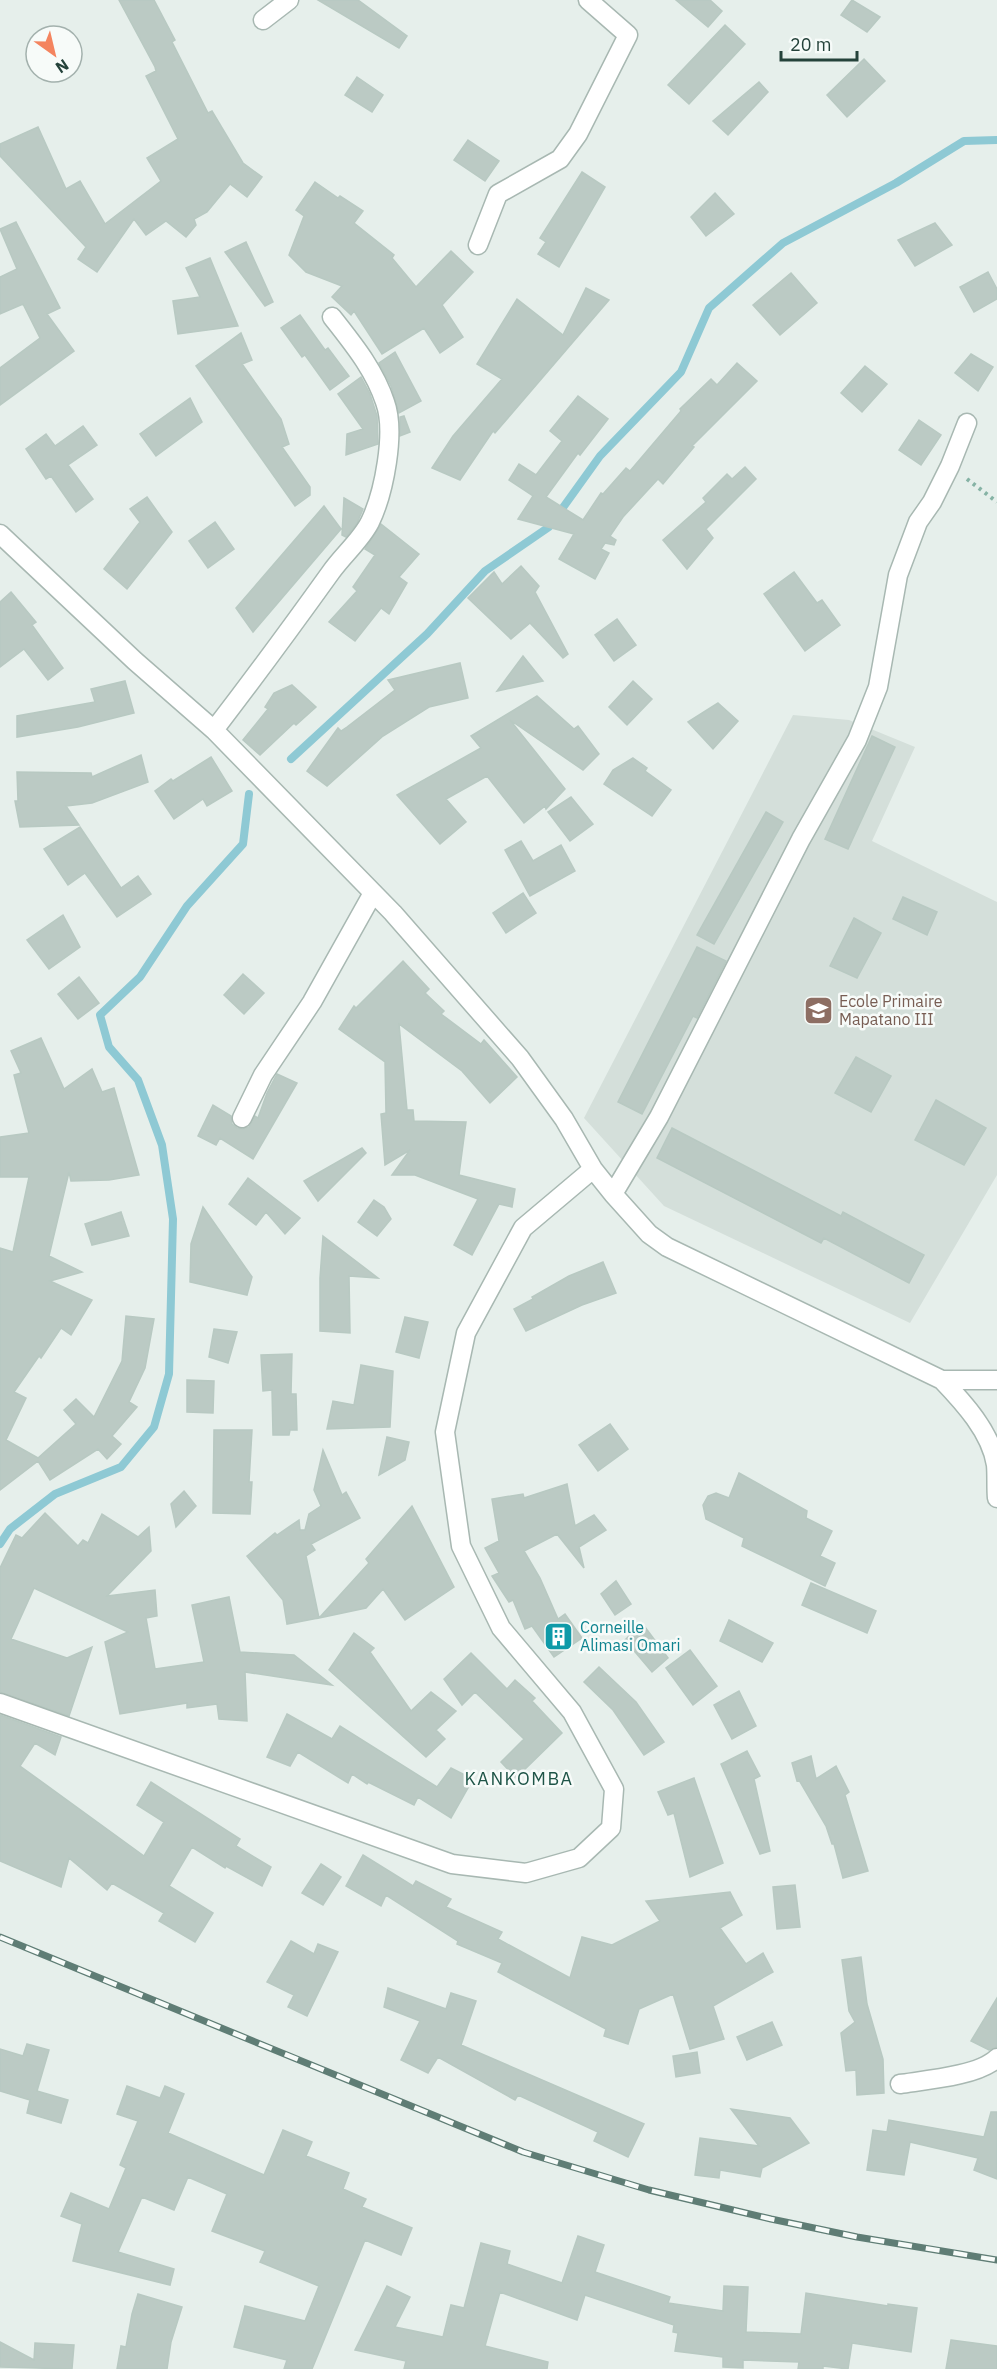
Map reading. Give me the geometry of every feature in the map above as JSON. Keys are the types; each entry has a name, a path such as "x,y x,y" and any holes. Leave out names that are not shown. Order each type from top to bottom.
{"street":[{"path":"262,20 289,0"},
{"path":"478,245 498,194 560,159 578,134 628,35 588,0"},
{"path":"214,730 369,524 380,499 390,448 386,404 367,362 332,317"},
{"path":"613,1194 664,1107 801,839 857,740 878,687 898,575 918,522 932,502 967,423"},
{"path":"0,534 135,661 214,730 373,893 469,998 520,1058 564,1119 593,1169 649,1234 667,1247 942,1380 966,1405 986,1439 996,1464 997,1498"},
{"path":"242,1118 263,1075 312,1002 373,893"},
{"path":"0,1703 452,1864 526,1873 579,1858 611,1828 614,1789 572,1712 501,1628 462,1546 445,1432 466,1333 523,1228 593,1169"},
{"path":"942,1380 997,1380"},
{"path":"900,2084 953,2076 995,2061"}],"path":[{"path":"950,465 997,502"}],"shaded area":[{"name":"Ecole Primaire Mapatano III","path":"793,715 849,720 915,747 872,841 997,902 997,1175 910,1323 664,1206 584,1118"}],"building":[{"path":"119,0 154,0 175,40 172,42 208,113 212,111 243,163 262,177 247,197 230,184 207,212 194,219 196,225 186,237 166,221 146,235 134,219 97,272 78,259 86,247 0,156 0,144 38,127 66,189 80,181 105,224 161,181 147,158 178,139 146,76 156,71 155,67"},
{"path":"318,0 358,0 407,36 399,48"},
{"path":"676,0 710,0 722,11 708,27"},
{"path":"852,0 880,17 867,32 841,15"},
{"path":"725,25 745,44 689,104 668,85"},
{"path":"864,59 885,81 847,117 827,95"},
{"path":"357,77 383,95 372,112 345,95"},
{"path":"759,82 768,92 728,135 713,121"},
{"path":"468,140 499,161 485,181 454,160"},
{"path":"582,172 605,187 559,267 538,254 546,242 540,238"},
{"path":"315,182 338,198 340,196 363,211 354,223 394,255 392,258 416,287 451,251 473,272 442,305 463,337 440,353 424,328 382,354 354,311 351,315 332,297 342,286 306,272 289,255 304,216 296,210"},
{"path":"715,193 734,214 706,236 691,217"},
{"path":"16,222 60,308 47,314 74,351 0,405 0,368 40,338 23,304 0,314 0,277 17,269 0,229"},
{"path":"935,223 952,245 915,266 898,240"},
{"path":"246,242 273,302 265,306 225,252"},
{"path":"210,258 238,326 178,334 173,301 200,297 186,268"},
{"path":"988,272 997,289 997,299 974,312 960,287"},
{"path":"791,273 817,303 780,335 753,305"},
{"path":"586,288 609,300 495,433 493,431 460,480 432,468 453,436 502,379 477,364 517,299 563,335"},
{"path":"300,315 325,350 328,348 349,376 330,390 305,355 302,357 281,328"},
{"path":"241,333 252,360 242,364 281,419 289,444 282,447 310,487 310,495 295,506 196,366"},
{"path":"395,352 421,401 399,413 391,386 379,363"},
{"path":"971,354 993,367 978,391 955,373"},
{"path":"737,363 757,381 692,446 694,447 663,484 658,479 623,517 610,536 616,540 614,545 605,543 601,549 609,553 595,579 559,559 574,534 518,519 533,496 509,480 519,464 536,475 562,441 550,431 578,396 608,419 580,455 578,453 546,497 583,520 601,493 603,494 626,468 630,471 681,411 680,409 711,379 717,385"},
{"path":"865,366 887,384 862,412 841,393"},
{"path":"361,377 370,394 377,416 378,444 346,455 347,434 363,429 338,394"},
{"path":"190,398 202,422 156,456 140,434"},
{"path":"404,416 410,432 400,436 400,417"},
{"path":"919,420 941,435 921,465 899,450"},
{"path":"83,426 97,445 68,465 93,499 76,512 51,476 46,479 26,449 46,434 55,446"},
{"path":"745,467 756,479 706,529 713,538 687,569 663,540 706,502 703,498 727,474 732,479"},
{"path":"147,497 172,532 127,589 104,569 140,522 130,509"},
{"path":"344,498 363,509 357,523 346,537 342,535"},
{"path":"324,506 341,529 253,632 236,608"},
{"path":"215,522 234,549 208,568 189,541"},
{"path":"381,524 419,554 399,577 407,583 389,614 381,608 355,641 329,622 357,591 353,587 375,555 365,549"},
{"path":"521,566 539,586 535,592 568,654 563,658 530,623 511,639 468,598 494,572 502,584"},
{"path":"794,572 817,603 822,600 840,625 805,651 764,594"},
{"path":"11,592 36,622 32,625 63,668 48,680 24,649 0,667 0,602"},
{"path":"617,619 636,645 614,661 595,635"},
{"path":"523,656 543,681 497,691"},
{"path":"460,663 468,698 429,707 383,736 327,786 307,771 338,728 341,731 347,727 395,690 388,680"},
{"path":"125,681 134,713 78,727 17,737 17,716 95,702 91,689"},
{"path":"633,681 652,699 627,725 609,707"},
{"path":"292,685 316,707 296,725 294,723 260,755 243,740 268,709 265,707 274,693"},
{"path":"537,696 574,729 578,726 599,754 583,770 510,720 565,789 546,809 545,806 524,823 487,776 446,799 466,822 440,844 397,795 481,748 471,736"},
{"path":"718,703 738,721 713,749 688,722"},
{"path":"872,736 895,747 848,849 825,839"},
{"path":"141,755 148,782 92,803 66,806 79,825 20,827 15,801 18,801 17,772 91,773 92,777"},
{"path":"211,757 232,791 207,806 203,799 174,819 155,791 171,779 173,781"},
{"path":"633,758 647,768 645,771 671,790 652,816 604,784 613,770"},
{"path":"571,797 593,824 570,841 548,812"},
{"path":"766,812 783,822 714,944 697,935"},
{"path":"80,827 121,888 138,876 151,894 117,917 85,873 68,885 44,849"},
{"path":"521,841 533,861 561,845 575,871 530,896 505,850"},
{"path":"523,893 536,913 506,933 493,913"},
{"path":"903,897 937,912 927,935 893,919"},
{"path":"63,915 80,947 49,969 27,940"},
{"path":"854,918 881,933 857,978 830,966"},
{"path":"697,947 726,961 697,1018 693,1016 642,1114 618,1102"},
{"path":"403,961 429,989 425,993 444,1011 441,1014 481,1044 484,1040 517,1077 490,1103 462,1071 399,1024 407,1110 413,1110 414,1121 466,1122 459,1175 515,1189 512,1207 499,1204 472,1255 454,1245 478,1199 415,1175 392,1175 410,1150 385,1165 381,1114 386,1113 385,1062 339,1029 354,1006 356,1008"},
{"path":"243,974 264,993 244,1014 224,995"},
{"path":"79,977 99,1003 78,1019 58,994"},
{"path":"41,1038 64,1089 92,1069 102,1092 114,1088 139,1175 109,1180 71,1181 69,1172 49,1256 82,1272 50,1281 92,1300 71,1335 61,1328 14,1392 26,1398 6,1440 38,1458 76,1424 64,1410 76,1399 94,1417 122,1361 126,1316 154,1319 145,1368 129,1402 137,1407 112,1436 121,1444 107,1459 98,1449 50,1480 38,1461 0,1490 0,1248 13,1252 29,1177 0,1177 0,1137 29,1133 14,1075 21,1073 11,1051"},
{"path":"856,1057 891,1076 871,1112 835,1093"},
{"path":"277,1074 297,1083 253,1159 220,1138 216,1145 198,1136 213,1105 231,1116 232,1124 237,1128 249,1127 255,1116 258,1118"},
{"path":"936,1100 986,1128 964,1165 915,1140"},
{"path":"672,1128 841,1216 843,1212 924,1255 909,1283 824,1238 821,1243 657,1158"},
{"path":"362,1148 366,1153 318,1201 304,1181"},
{"path":"248,1178 300,1218 285,1234 266,1212 256,1225 229,1204"},
{"path":"374,1200 384,1207 391,1219 377,1236 358,1222"},
{"path":"203,1207 252,1277 247,1295 190,1282 191,1244"},
{"path":"121,1212 129,1236 92,1245 85,1224"},
{"path":"323,1236 378,1278 349,1276 350,1333 320,1331"},
{"path":"603,1262 616,1293 582,1305 526,1331 514,1309 569,1276"},
{"path":"405,1317 428,1322 419,1358 396,1352"},
{"path":"214,1329 237,1332 228,1363 209,1357"},
{"path":"292,1354 291,1394 296,1394 297,1430 290,1430 289,1435 273,1435 272,1390 263,1391 261,1355"},
{"path":"361,1365 393,1371 390,1427 327,1429 333,1401 354,1405"},
{"path":"187,1380 214,1381 213,1413 187,1412"},
{"path":"610,1424 628,1449 598,1471 579,1445"},
{"path":"214,1430 252,1430 250,1514 213,1513"},
{"path":"387,1437 409,1442 405,1460 379,1475"},
{"path":"323,1450 342,1495 346,1492 360,1518 311,1544 315,1550 306,1556 319,1618 287,1624 283,1600 247,1556 275,1533 277,1535 299,1520 300,1530 305,1530 309,1514 321,1506 314,1490"},
{"path":"739,1473 807,1511 806,1518 832,1531 820,1556 835,1563 825,1586 742,1546 744,1538 706,1519 703,1505 708,1496 716,1493 729,1498"},
{"path":"567,1484 575,1526 594,1515 606,1530 579,1547 584,1568 557,1534 524,1551 540,1578 558,1619 565,1614 582,1638 554,1657 532,1626 525,1629 513,1600 509,1602 492,1576 499,1573 485,1548 499,1541 492,1499 523,1494 524,1498"},
{"path":"184,1491 196,1506 176,1527 171,1504"},
{"path":"412,1506 454,1587 405,1620 383,1589 366,1608 319,1618 369,1563 366,1559"},
{"path":"45,1513 78,1546 83,1540 88,1543 102,1514 138,1537 149,1527 151,1551 107,1596 155,1590 157,1616 146,1618 155,1669 204,1662 192,1605 229,1597 240,1652 294,1655 332,1685 245,1672 247,1721 219,1719 217,1704 187,1708 187,1703 120,1714 105,1642 128,1632 34,1588 11,1639 67,1658 92,1647 69,1716 0,1692 0,1568 16,1535 22,1538"},
{"path":"616,1581 631,1604 615,1615 601,1594"},
{"path":"811,1583 876,1611 867,1633 802,1605"},
{"path":"729,1620 773,1643 762,1662 720,1641"},
{"path":"642,1623 668,1658 652,1672 625,1640"},
{"path":"354,1633 374,1648 370,1652 411,1711 431,1692 456,1711 436,1730 445,1739 426,1757 329,1670"},
{"path":"690,1650 717,1686 693,1705 666,1668"},
{"path":"471,1653 507,1689 515,1680 535,1698 532,1701 562,1733 516,1778 501,1762 524,1739 475,1692 462,1705 444,1679"},
{"path":"599,1667 636,1702 664,1742 644,1755 613,1710 584,1682"},
{"path":"739,1691 756,1726 732,1739 714,1705"},
{"path":"287,1714 332,1739 340,1726 437,1787 451,1768 473,1779 451,1818 418,1797 414,1805 368,1782 367,1784 352,1774 348,1783 298,1752 290,1766 267,1757"},
{"path":"0,1715 61,1737 55,1755 35,1743 20,1766 144,1856 164,1822 137,1805 151,1782 240,1839 236,1846 271,1867 262,1886 226,1866 225,1868 192,1847 169,1886 213,1913 195,1942 159,1921 164,1913 112,1883 107,1890 69,1858 61,1887 0,1861"},
{"path":"747,1751 760,1776 754,1779 770,1851 760,1854 721,1764"},
{"path":"811,1756 816,1779 836,1766 849,1792 845,1795 868,1871 843,1878 834,1844 799,1780 797,1781 792,1763"},
{"path":"694,1778 723,1863 690,1877 674,1813 668,1815 658,1792"},
{"path":"363,1855 413,1886 416,1881 451,1899 446,1907 502,1932 498,1939 570,1978 582,1937 612,1945 660,1921 646,1901 730,1892 742,1915 720,1928 746,1964 763,1953 773,1972 713,2006 724,2039 690,2049 673,1994 639,2009 628,2044 604,2036 606,2029 498,1972 502,1963 457,1944 458,1941 386,1895 381,1906 346,1886"},
{"path":"321,1864 341,1877 323,1905 302,1893"},
{"path":"795,1885 800,1927 777,1929 773,1887"},
{"path":"291,1941 314,1954 318,1944 338,1952 307,2016 288,2007 294,1995 267,1982"},
{"path":"861,1957 867,2004 883,2059 884,2093 857,2095 856,2070 846,2071 841,2033 855,2022 849,2011 842,1960"},
{"path":"388,1988 446,2009 451,1993 476,2001 461,2045 644,2124 628,2157 594,2141 598,2132 518,2095 515,2100 438,2057 428,2073 401,2060 420,2021 384,2007"},
{"path":"997,1998 997,2047 989,2050 971,2041"},
{"path":"772,2022 782,2045 747,2060 737,2037"},
{"path":"27,2044 49,2050 37,2091 68,2100 61,2123 27,2113 30,2100 0,2091 0,2049 23,2056"},
{"path":"697,2052 700,2073 676,2077 673,2056"},
{"path":"127,2086 160,2098 165,2086 184,2094 168,2133 264,2175 283,2130 312,2142 306,2156 349,2173 343,2189 366,2199 362,2207 412,2228 401,2255 365,2240 312,2369 284,2369 287,2360 234,2347 245,2306 305,2321 319,2286 260,2262 265,2251 212,2231 227,2194 188,2177 174,2210 142,2197 118,2252 174,2269 170,2285 73,2261 82,2224 61,2216 71,2193 109,2209 126,2168 120,2165 138,2121 117,2114"},
{"path":"731,2109 790,2118 809,2143 762,2168 760,2177 720,2170 719,2178 695,2175 700,2138 759,2146"},
{"path":"991,2112 997,2112 997,2179 974,2170 978,2158 910,2142 904,2175 867,2170 873,2130 887,2132 889,2120 984,2137"},
{"path":"578,2236 604,2245 595,2272 670,2297 668,2303 723,2311 724,2286 748,2287 746,2332 801,2334 806,2293 888,2306 888,2304 917,2308 911,2352 852,2343 848,2369 823,2366 823,2369 798,2369 799,2362 743,2360 743,2368 723,2367 723,2357 675,2351 678,2333 673,2332 674,2325 585,2295 577,2320 500,2292 485,2346 548,2362 547,2369 404,2369 406,2361 355,2350 387,2286 410,2297 395,2327 443,2337 451,2305 464,2308 481,2243 510,2251 507,2264 562,2283"},
{"path":"138,2294 182,2307 171,2342 167,2369 117,2369 121,2346 126,2347"},
{"path":"951,2340 997,2346 997,2369 946,2369"},
{"path":"0,2342 34,2360 35,2343 74,2345 72,2369 0,2367"}],"waterway":[{"path":"291,759 427,634 485,571 549,527 600,456 681,372 709,308 783,243 896,183 964,141 997,140"},
{"path":"0,1544 10,1529 55,1494 121,1467 154,1427 169,1374 173,1219 162,1145 138,1080 109,1047 100,1015 140,977 187,906 243,844 249,794"}],"railway":[{"path":"0,1937 523,2152 649,2190 771,2219 857,2237 997,2260"}],"place":[{"name":"Ecole Primaire Mapatano III","path":"818,1010"},
{"name":"Corneille Alimasi Omari","path":"559,1636"}],"district":[{"name":"KANKOMBA","path":"519,1778"}]}
